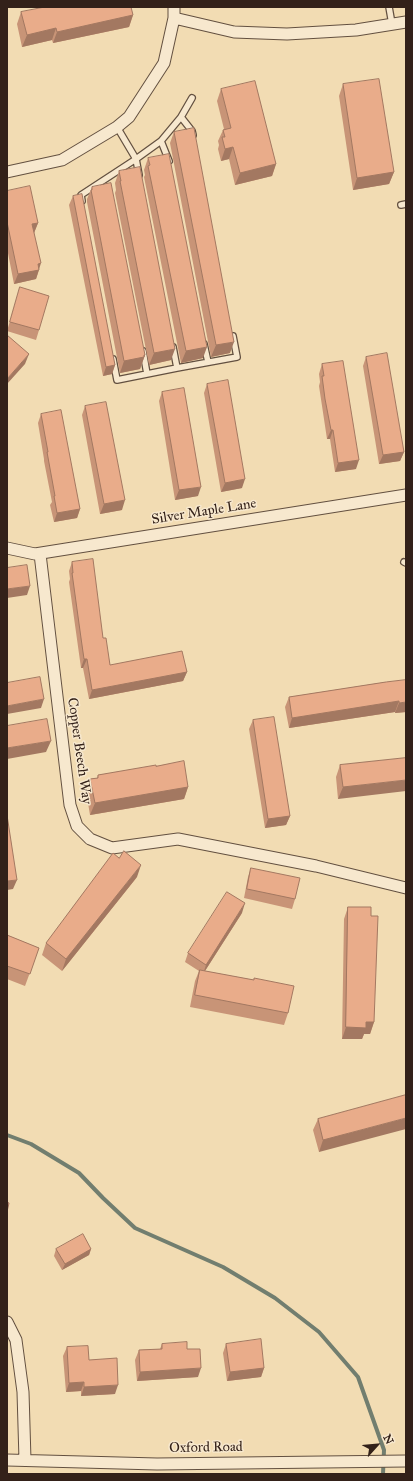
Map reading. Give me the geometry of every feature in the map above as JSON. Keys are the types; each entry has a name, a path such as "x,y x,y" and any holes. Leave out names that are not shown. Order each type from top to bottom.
{"street":[{"path":"7,172 62,160 117,127 129,117 164,63 174,12 234,32 287,34 356,30 406,22"},
{"name":"Silver Maple Lane","path":"7,548 40,554 406,495"},
{"name":"Copper Beech Way","path":"40,554 70,805 77,826 90,839 112,848 178,839 316,866 406,888"},
{"path":"7,1322 16,1340 23,1392 25,1460"},
{"name":"Oxford Road","path":"7,1460 157,1469 404,1461"}],"lane":[{"path":"389,7 392,24"},
{"path":"84,210 81,195 161,141 181,117 192,98"},
{"path":"181,117 192,131 194,139"},
{"path":"117,127 136,159 140,182"},
{"path":"161,141 168,158 169,166"},
{"path":"108,178 110,186"},
{"path":"113,356 117,380 237,357 231,326"},
{"path":"171,337 177,368"},
{"path":"204,340 208,362"},
{"path":"141,342 147,374"}],"building":[{"path":"45,7 131,7 133,15 57,32 56,28 27,35 21,12"},
{"path":"379,79 394,172 357,178 343,84"},
{"path":"255,81 276,164 240,173 233,147 225,149 222,137 225,137 223,130 231,128 221,89"},
{"path":"194,128 234,342 216,345 174,132"},
{"path":"169,154 207,347 186,351 148,166 150,165 148,158"},
{"path":"140,167 175,349 154,353 119,171"},
{"path":"111,183 145,355 144,357 124,361 91,190 92,187"},
{"path":"30,186 38,223 32,224 41,263 38,264 39,270 18,274 7,222 7,191"},
{"path":"82,194 115,365 106,367 73,196"},
{"path":"20,287 49,296 39,330 10,322"},
{"path":"7,335 29,354 7,379"},
{"path":"387,353 404,452 383,455 366,357"},
{"path":"343,361 359,460 338,463 333,430 331,430 325,399 322,364"},
{"path":"228,380 245,479 225,483 207,384"},
{"path":"184,388 201,487 179,490 162,392"},
{"path":"106,402 125,500 104,504 85,406"},
{"path":"61,410 80,509 57,513 41,414"},
{"path":"93,559 103,638 106,638 110,665 182,651 187,672 92,690 87,659 84,659 72,573 72,562"},
{"path":"27,565 30,586 7,589 7,568"},
{"path":"40,677 44,699 7,706 7,683"},
{"path":"406,680 406,702 399,703 399,701 292,718 289,697"},
{"path":"274,717 290,816 268,819 253,720"},
{"path":"47,719 51,741 7,748 7,726"},
{"path":"406,758 406,780 343,787 340,765"},
{"path":"184,761 188,787 95,803 90,779 98,778 98,775"},
{"path":"7,815 17,880 7,881"},
{"path":"124,851 141,865 66,959 46,943 113,853 119,858"},
{"path":"251,868 300,878 295,899 247,889"},
{"path":"227,892 245,903 206,965 188,953"},
{"path":"348,907 371,907 371,916 378,916 374,1022 366,1022 366,1028 346,1027"},
{"path":"7,935 39,948 30,974 7,966"},
{"path":"200,970 294,986 288,1013 195,995"},
{"path":"406,1095 406,1118 323,1140 318,1119"},
{"path":"83,1234 91,1249 65,1264 56,1249"},
{"path":"261,1339 264,1368 230,1372 226,1344"},
{"path":"187,1342 187,1349 200,1349 201,1368 140,1372 139,1350 162,1349 162,1344"},
{"path":"88,1346 89,1360 117,1358 118,1385 84,1387 84,1382 69,1383 67,1347"}],"waterway":[{"path":"7,1135 31,1144 79,1173 135,1228 223,1267 275,1298 319,1332 358,1377 384,1450 383,1474"}]}
